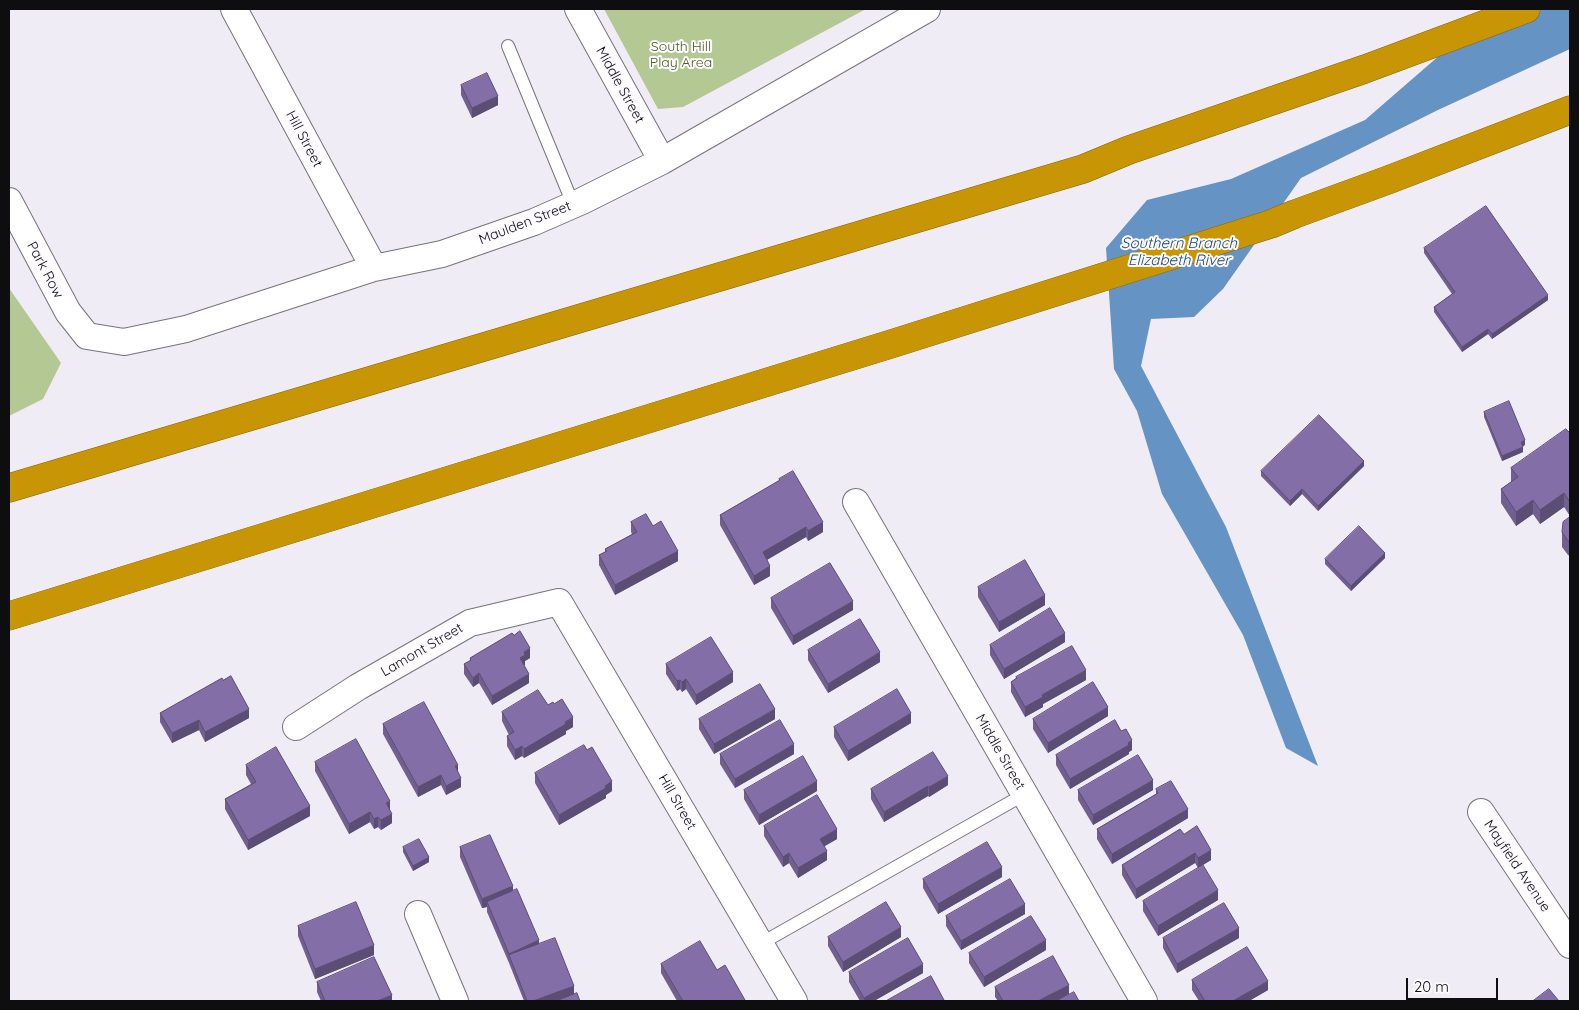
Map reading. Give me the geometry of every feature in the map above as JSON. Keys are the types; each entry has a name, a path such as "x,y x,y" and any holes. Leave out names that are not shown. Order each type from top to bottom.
{"highway":[{"path":"9,488 1083,169 1129,150 1374,66 1526,9"},
{"path":"9,616 1008,308 1271,224 1570,110"}],"street":[{"name":"Hill Street","path":"234,9 374,268"},
{"name":"Middle Street","path":"578,9 662,161"},
{"name":"Maulden Street","path":"87,336 124,342 186,329 374,268 442,254 534,222 662,161 916,11"},
{"name":"Park Row","path":"9,201 68,312 87,336"},
{"name":"Middle Street","path":"856,502 1144,1001"},
{"name":"Hill Street","path":"559,602 794,1001"},
{"name":"Lamont Street","path":"296,727 358,687 470,623 559,602"},
{"name":"Mayfield Avenue","path":"1481,812 1570,945"},
{"path":"418,914 455,1001"}],"lane":[{"path":"508,46 574,204"},
{"path":"760,944 1025,794"}],"green space":[{"name":"South Hill Play Area","path":"604,9 866,9 683,107 658,109"},
{"path":"9,288 61,363 43,399 9,416"}],"water":[{"name":"Southern Branch Elizabeth River","path":"1493,9 1570,9 1570,49 1438,110 1301,178 1223,289 1194,317 1151,319 1141,366 1226,527 1318,766 1286,748 1243,635 1162,494 1137,411 1114,369 1106,248 1147,200 1231,179 1365,120"}],"building":[{"path":"487,73 498,96 472,108 461,85"},
{"path":"1486,206 1548,295 1492,334 1488,329 1462,347 1434,307 1455,292 1424,248"},
{"path":"1509,401 1525,440 1521,442 1523,447 1502,456 1484,412"},
{"path":"1319,415 1364,461 1318,506 1302,489 1290,501 1261,471"},
{"path":"1566,429 1570,431 1570,502 1564,493 1540,510 1533,500 1516,512 1501,489 1518,477 1511,468"},
{"path":"793,471 823,522 808,531 806,527 763,552 770,566 754,576 720,515"},
{"path":"646,514 653,526 661,521 678,551 615,585 599,555 607,551 605,549 637,532 631,522"},
{"path":"1570,517 1570,541 1568,541 1562,532 1563,522"},
{"path":"1359,526 1385,553 1351,586 1325,559"},
{"path":"1025,560 1045,595 999,622 978,587"},
{"path":"830,563 853,601 793,636 771,598"},
{"path":"1050,608 1065,633 1004,669 990,645"},
{"path":"860,619 880,652 828,684 808,650"},
{"path":"520,631 530,648 520,658 529,674 492,696 479,673 473,678 464,664 471,660 470,658 512,633 514,635"},
{"path":"711,637 733,672 696,695 686,679 682,682 680,680 677,681 666,664"},
{"path":"1072,646 1086,670 1025,707 1011,682 1016,677"},
{"path":"231,676 249,709 205,732 199,720 172,733 160,713 222,678 223,680"},
{"path":"1093,682 1108,707 1048,743 1033,719"},
{"path":"760,684 775,709 714,744 699,719"},
{"path":"897,689 911,713 848,751 834,727"},
{"path":"538,690 548,705 562,699 573,717 565,722 566,724 524,749 522,746 515,750 507,736 514,732 502,712"},
{"path":"424,702 458,765 455,766 461,778 446,786 441,775 418,787 383,724"},
{"path":"780,720 794,744 735,779 720,754"},
{"path":"1115,720 1121,731 1126,729 1132,740 1128,743 1129,745 1070,779 1056,755"},
{"path":"356,739 390,801 386,803 392,814 381,820 378,817 374,819 370,812 349,824 315,762"},
{"path":"584,745 587,750 592,747 612,781 605,786 606,788 559,815 535,773"},
{"path":"276,747 310,806 248,840 225,799 256,782 246,765"},
{"path":"933,752 948,776 884,812 871,789"},
{"path":"1138,755 1153,780 1093,815 1078,790"},
{"path":"803,756 817,781 759,815 744,790"},
{"path":"1171,781 1188,809 1112,854 1097,829 1158,793 1156,789"},
{"path":"817,795 837,829 820,839 827,851 798,868 789,853 783,857 764,826"},
{"path":"1197,826 1211,850 1198,858 1195,853 1136,889 1122,865 1180,829 1184,834"},
{"path":"490,835 513,886 482,899 460,847"},
{"path":"419,839 429,857 413,866 403,847"},
{"path":"987,842 1002,867 938,904 923,879"},
{"path":"1203,865 1218,890 1158,926 1143,901"},
{"path":"1010,879 1025,904 961,941 946,916"},
{"path":"517,889 539,940 509,954 487,902"},
{"path":"356,902 374,945 315,969 298,926"},
{"path":"886,902 901,927 843,962 828,937"},
{"path":"1224,903 1239,928 1177,964 1163,938"},
{"path":"1031,916 1046,940 984,977 969,953"},
{"path":"555,938 574,986 533,1001 527,1001 509,955"},
{"path":"908,938 923,964 864,998 849,972"},
{"path":"700,941 717,970 725,965 745,1000 683,1001 661,964"},
{"path":"1247,947 1268,981 1233,1001 1205,1001 1192,980"},
{"path":"1053,956 1069,985 1038,1001 1003,1001 995,987"},
{"path":"374,957 392,995 377,1001 325,1001 317,982"},
{"path":"931,976 943,1001 886,1001"},
{"path":"1549,989 1559,1001 1533,1001"},
{"path":"1074,992 1079,1001 1057,1001"},
{"path":"577,993 580,1001 556,1001"}]}
